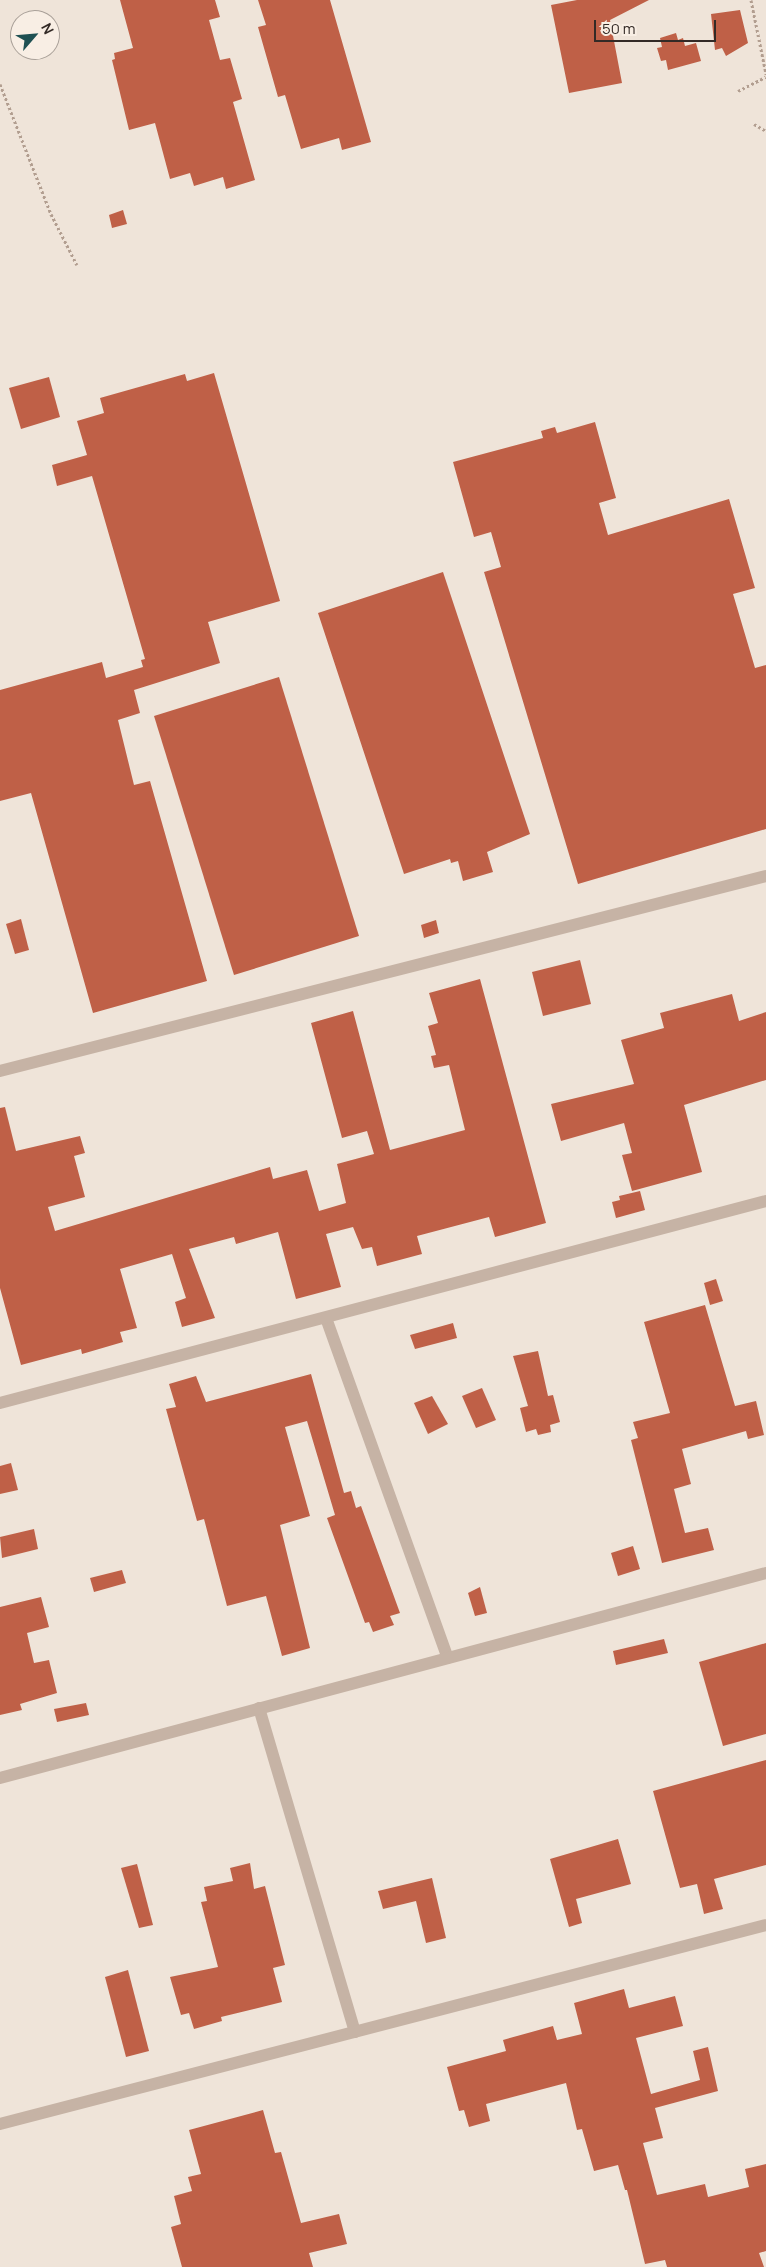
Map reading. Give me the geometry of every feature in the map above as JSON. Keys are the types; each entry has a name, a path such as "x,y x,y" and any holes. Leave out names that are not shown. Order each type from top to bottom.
{"street":[{"path":"0,1071 766,876"},
{"path":"0,1403 766,1201"},
{"path":"326,1318 448,1658"},
{"path":"0,1778 766,1573"},
{"path":"258,1708 355,2032"},
{"path":"0,2124 766,1925"}],"path":[{"path":"738,91 766,76 751,0"},
{"path":"0,84 51,214 77,265"},
{"path":"754,124 766,131"}],"building":[{"path":"120,0 215,0 220,17 209,20 220,60 230,58 242,99 233,102 255,180 226,189 223,177 194,186 190,173 170,179 155,123 129,130 112,60 115,59 114,53 133,48"},
{"path":"258,0 330,0 371,142 342,150 339,138 301,149 285,95 278,97 258,27 266,25"},
{"path":"577,0 649,0 610,20 622,83 569,93 551,5"},
{"path":"740,10 748,43 726,56 722,48 715,50 711,14"},
{"path":"676,33 678,40 683,38 685,46 696,43 701,61 668,70 666,60 661,61 657,48 662,47 660,38"},
{"path":"123,210 127,224 112,228 109,215"},
{"path":"214,373 280,601 208,622 220,663 134,690 140,713 118,720 134,785 150,781 207,981 93,1013 31,793 0,801 0,690 102,662 106,678 143,667 141,660 145,659 92,476 57,486 52,465 87,455 77,421 104,413 100,398 185,374 187,381"},
{"path":"49,377 60,417 21,429 9,388"},
{"path":"595,422 616,498 599,503 608,535 729,499 755,588 733,594 755,668 766,665 766,829 578,884 484,572 501,567 491,532 474,537 453,462 543,438 541,431 555,427 557,433"},
{"path":"443,572 530,834 487,852 493,872 463,881 458,861 451,863 450,859 404,874 318,613"},
{"path":"279,677 359,936 234,975 154,716"},
{"path":"21,919 29,950 15,954 6,924"},
{"path":"436,920 439,933 424,938 421,925"},
{"path":"580,960 591,1004 543,1016 532,972"},
{"path":"480,979 546,1223 495,1237 489,1217 417,1236 422,1254 377,1266 372,1247 362,1249 353,1227 326,1234 341,1287 296,1299 278,1232 236,1244 234,1237 189,1249 215,1318 182,1327 175,1302 186,1298 172,1254 120,1269 137,1328 120,1332 123,1342 82,1354 81,1349 21,1365 0,1288 0,1108 5,1107 16,1151 80,1136 85,1153 74,1156 85,1197 48,1207 55,1231 270,1167 273,1179 307,1170 319,1211 346,1203 337,1164 374,1154 367,1131 342,1138 311,1023 353,1011 390,1150 465,1130 449,1065 434,1068 431,1056 436,1055 428,1026 438,1023 429,993"},
{"path":"732,994 739,1021 766,1012 766,1080 684,1105 702,1172 632,1191 622,1155 632,1153 624,1123 561,1141 551,1104 634,1084 621,1040 664,1028 660,1013"},
{"path":"640,1191 645,1210 616,1218 612,1202 620,1200 619,1196"},
{"path":"716,1279 723,1301 710,1305 704,1283"},
{"path":"705,1305 735,1406 756,1401 764,1435 748,1439 746,1431 682,1449 691,1484 674,1489 685,1533 708,1528 714,1550 662,1563 631,1440 638,1438 633,1422 670,1413 644,1322"},
{"path":"453,1323 457,1338 415,1349 410,1335"},
{"path":"538,1351 548,1396 553,1395 560,1422 550,1425 551,1432 538,1435 536,1429 526,1432 520,1408 528,1406 513,1356"},
{"path":"311,1374 344,1493 351,1491 356,1508 361,1506 400,1613 390,1616 394,1625 373,1632 369,1622 365,1623 327,1518 335,1515 307,1421 285,1427 310,1516 280,1525 310,1648 282,1656 266,1596 227,1606 204,1519 197,1521 166,1409 176,1407 169,1384 196,1376 206,1402"},
{"path":"482,1388 496,1420 476,1428 462,1396"},
{"path":"432,1396 448,1424 428,1434 414,1403"},
{"path":"11,1463 18,1490 0,1494 0,1466"},
{"path":"34,1529 38,1549 2,1558 0,1537"},
{"path":"633,1546 640,1569 618,1576 611,1553"},
{"path":"122,1570 126,1583 94,1592 90,1578"},
{"path":"480,1587 487,1613 475,1616 468,1593"},
{"path":"41,1597 49,1627 27,1633 34,1663 49,1660 57,1693 20,1704 22,1710 0,1715 0,1607"},
{"path":"664,1639 668,1653 616,1665 613,1651"},
{"path":"766,1643 766,1734 723,1746 699,1662"},
{"path":"86,1703 89,1715 57,1722 54,1709"},
{"path":"766,1760 766,1865 714,1879 723,1909 704,1914 697,1884 680,1888 653,1791"},
{"path":"618,1839 631,1884 576,1899 582,1923 569,1927 550,1859"},
{"path":"250,1863 254,1889 265,1886 285,1965 273,1968 282,2002 221,2017 222,2021 194,2029 189,2013 181,2015 170,1977 218,1967 201,1902 207,1901 204,1887 233,1881 230,1868"},
{"path":"137,1864 153,1925 139,1928 121,1868"},
{"path":"432,1878 446,1938 426,1943 416,1901 383,1909 378,1891"},
{"path":"128,1970 149,2051 126,2057 105,1977"},
{"path":"624,1989 629,2008 675,1996 683,2026 636,2038 651,2094 700,2080 693,2051 708,2047 718,2091 655,2108 663,2138 643,2143 657,2195 705,2184 708,2197 749,2187 745,2169 766,2164 766,2251 759,2253 764,2267 667,2267 665,2260 645,2264 627,2190 625,2190 618,2165 594,2171 582,2129 577,2130 566,2083 486,2104 490,2121 469,2127 464,2110 459,2111 447,2067 506,2051 503,2040 553,2026 557,2040 582,2034 574,2003"},
{"path":"263,2110 275,2153 281,2152 301,2223 339,2214 347,2244 309,2253 313,2267 182,2267 171,2227 181,2224 174,2196 192,2191 188,2177 201,2174 189,2130"}]}
